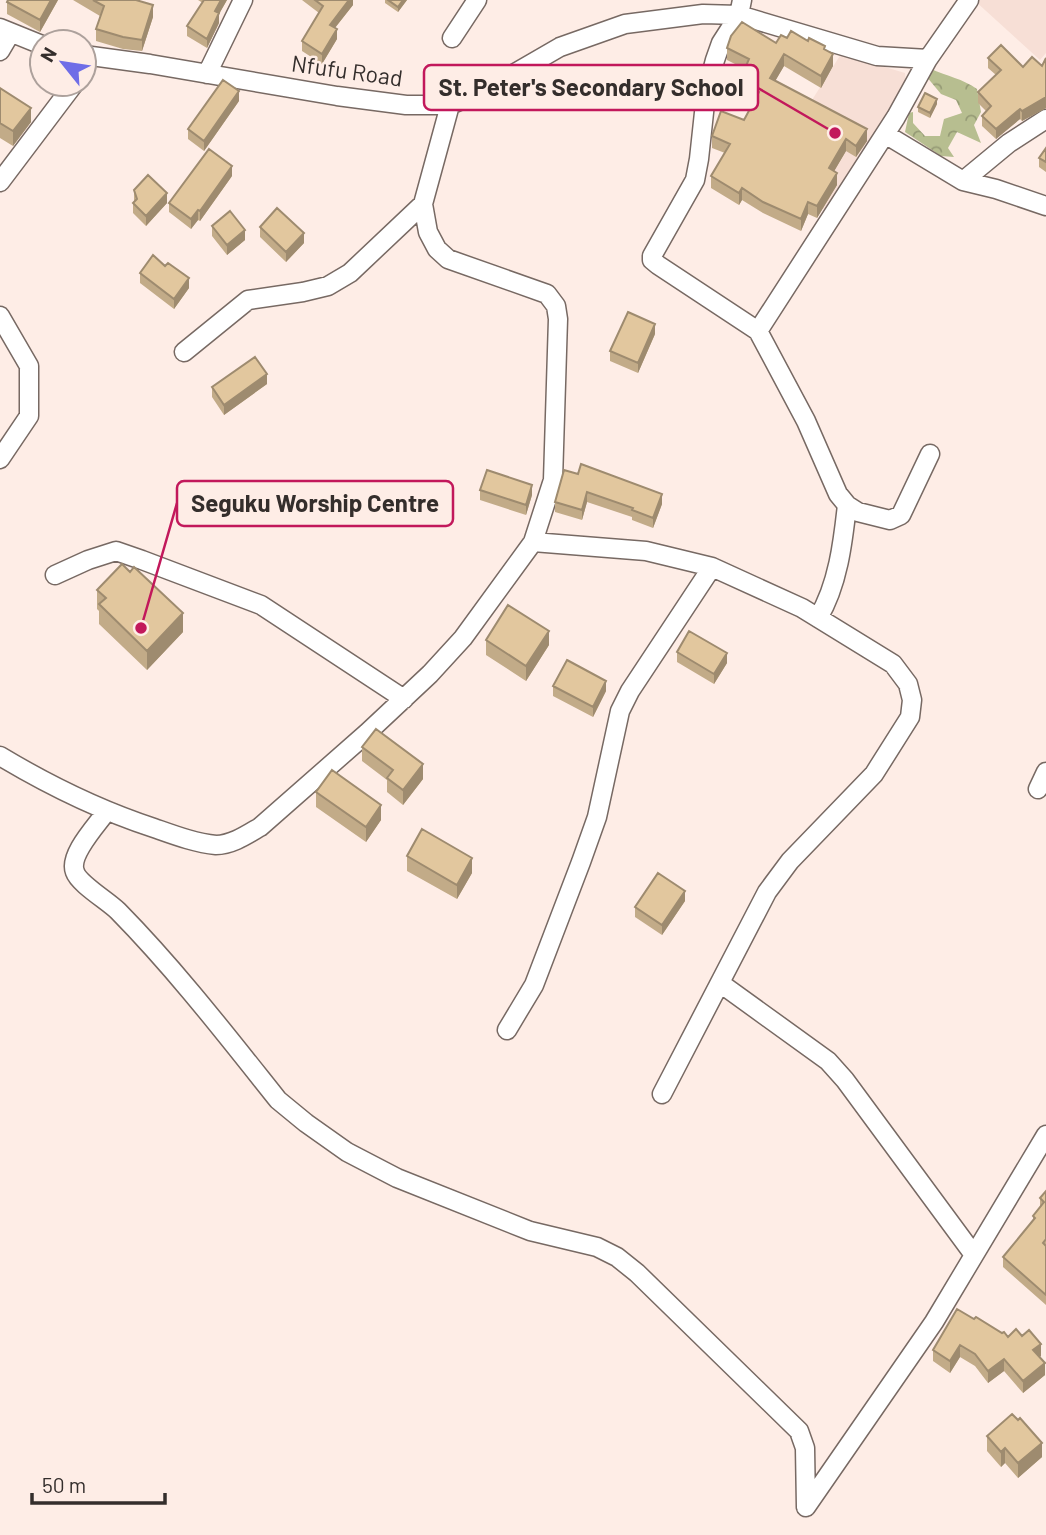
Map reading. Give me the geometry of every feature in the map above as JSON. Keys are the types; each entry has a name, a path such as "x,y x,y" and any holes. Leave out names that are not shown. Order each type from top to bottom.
{"street":[{"path":"207,74 243,0"},
{"path":"452,38 477,0"},
{"path":"758,331 885,134 928,60 969,0"},
{"path":"740,8 721,43 706,94 695,180 652,260 758,331 806,421 838,494 847,505 858,512 890,520 901,515 930,454"},
{"name":"Nfufu Road","path":"98,61 207,74 406,105 450,105 489,88 560,47 625,24 740,8 877,56 928,60"},
{"path":"0,51 5,31 28,40"},
{"path":"0,182 63,98"},
{"path":"0,756 61,792 106,812 183,838 218,845 241,838 260,827 404,699 463,638 533,542 553,480 558,319 556,306 547,295 448,259 437,249 428,232 423,204 450,105"},
{"path":"963,181 1009,144 1046,119"},
{"path":"885,134 963,181 1046,206"},
{"path":"184,352 248,300 328,286 350,273 423,204"},
{"path":"0,316 29,366 29,416 0,459"},
{"path":"818,618 826,606 838,563 847,505"},
{"path":"533,542 646,551 712,567 761,587 894,664 908,684 912,700 910,718 874,774 790,861 767,892 662,1094"},
{"path":"55,575 116,551 142,560 261,605 404,699"},
{"path":"507,1030 534,985 549,950 597,817 620,711 630,691 712,567"},
{"path":"1038,789 1046,772"},
{"path":"106,812 78,851 74,863 77,876 109,902 136,930 278,1100 347,1152 397,1178 497,1220 597,1247 617,1257 637,1273 799,1431 805,1448 806,1507 934,1322 1046,1135"},
{"path":"720,983 828,1061 906,1160 974,1255"}],"shaded area":[{"path":"974,0 1046,0 1046,53 1040,60"},
{"path":"841,54 905,73 906,84 828,212 766,173"}],"green space":[{"path":"931,69 977,89 981,112 974,125 981,143 957,132 948,148 954,157 941,156 905,132 909,113 913,112 913,123 925,136 940,136 944,119 962,113 956,100 941,94 926,76"}],"building":[{"path":"51,0 40,20 7,2"},
{"path":"93,0 136,0 153,5 142,40 98,30 104,6"},
{"path":"204,0 221,0 215,11 219,13 207,39 187,26"},
{"path":"315,0 349,0 330,25 337,29 322,54 302,41 323,6"},
{"path":"388,0 403,0 398,7"},
{"path":"742,22 776,43 781,35 787,38 791,31 808,41 809,38 825,46 824,49 833,54 821,76 784,54 770,78 867,129 856,146 846,139 829,168 837,173 817,206 808,202 801,219 763,202 742,188 739,193 711,176 730,144 712,136 721,111 744,120 759,92 742,85 747,74 743,73 749,59 727,48 731,36"},
{"path":"1001,45 1023,67 1032,57 1042,66 1046,58 1046,97 1022,111 1020,109 996,129 982,116 991,106 978,92 1001,70 988,58"},
{"path":"223,80 239,91 204,141 188,129"},
{"path":"0,88 31,108 13,131 0,123"},
{"path":"925,93 937,99 930,113 918,107"},
{"path":"1046,148 1046,162 1039,158"},
{"path":"209,149 232,166 200,211 191,219 169,203"},
{"path":"148,175 167,193 146,216 133,203 137,199 134,190"},
{"path":"277,208 304,233 286,252 260,227"},
{"path":"230,211 245,230 227,245 212,226"},
{"path":"153,255 165,266 168,263 189,278 174,299 140,273"},
{"path":"628,312 655,324 638,363 610,351"},
{"path":"255,357 267,374 224,405 212,387"},
{"path":"581,464 662,494 653,518 587,492 582,510 555,502 564,470 578,474"},
{"path":"487,470 532,485 526,505 480,490"},
{"path":"122,564 130,572 134,567 183,613 147,651 99,604 106,598 97,590"},
{"path":"508,605 549,631 526,666 486,640"},
{"path":"689,631 727,653 714,674 677,652"},
{"path":"567,660 606,681 593,707 553,686"},
{"path":"376,729 423,764 403,790 387,778 393,770 362,747"},
{"path":"332,770 381,805 366,827 316,792"},
{"path":"422,829 472,858 457,885 407,856"},
{"path":"658,873 685,891 662,925 635,907"},
{"path":"1046,1191 1046,1239 1043,1243 1046,1246 1046,1295 1003,1257 1035,1218 1033,1216 1044,1202 1040,1198"},
{"path":"957,1309 1004,1332 1008,1337 1016,1329 1022,1336 1029,1330 1041,1344 1033,1350 1045,1363 1023,1381 1004,1359 988,1371 975,1354 960,1345 950,1361 933,1350"},
{"path":"1012,1414 1018,1420 1020,1418 1042,1443 1018,1463 1005,1448 1001,1452 987,1436"}],"waterway":[{"path":"715,105 718,88"}],"place":[{"name":"St. Peter's Secondary School","path":"835,133"},
{"name":"Seguku Worship Centre","path":"141,628"}]}
